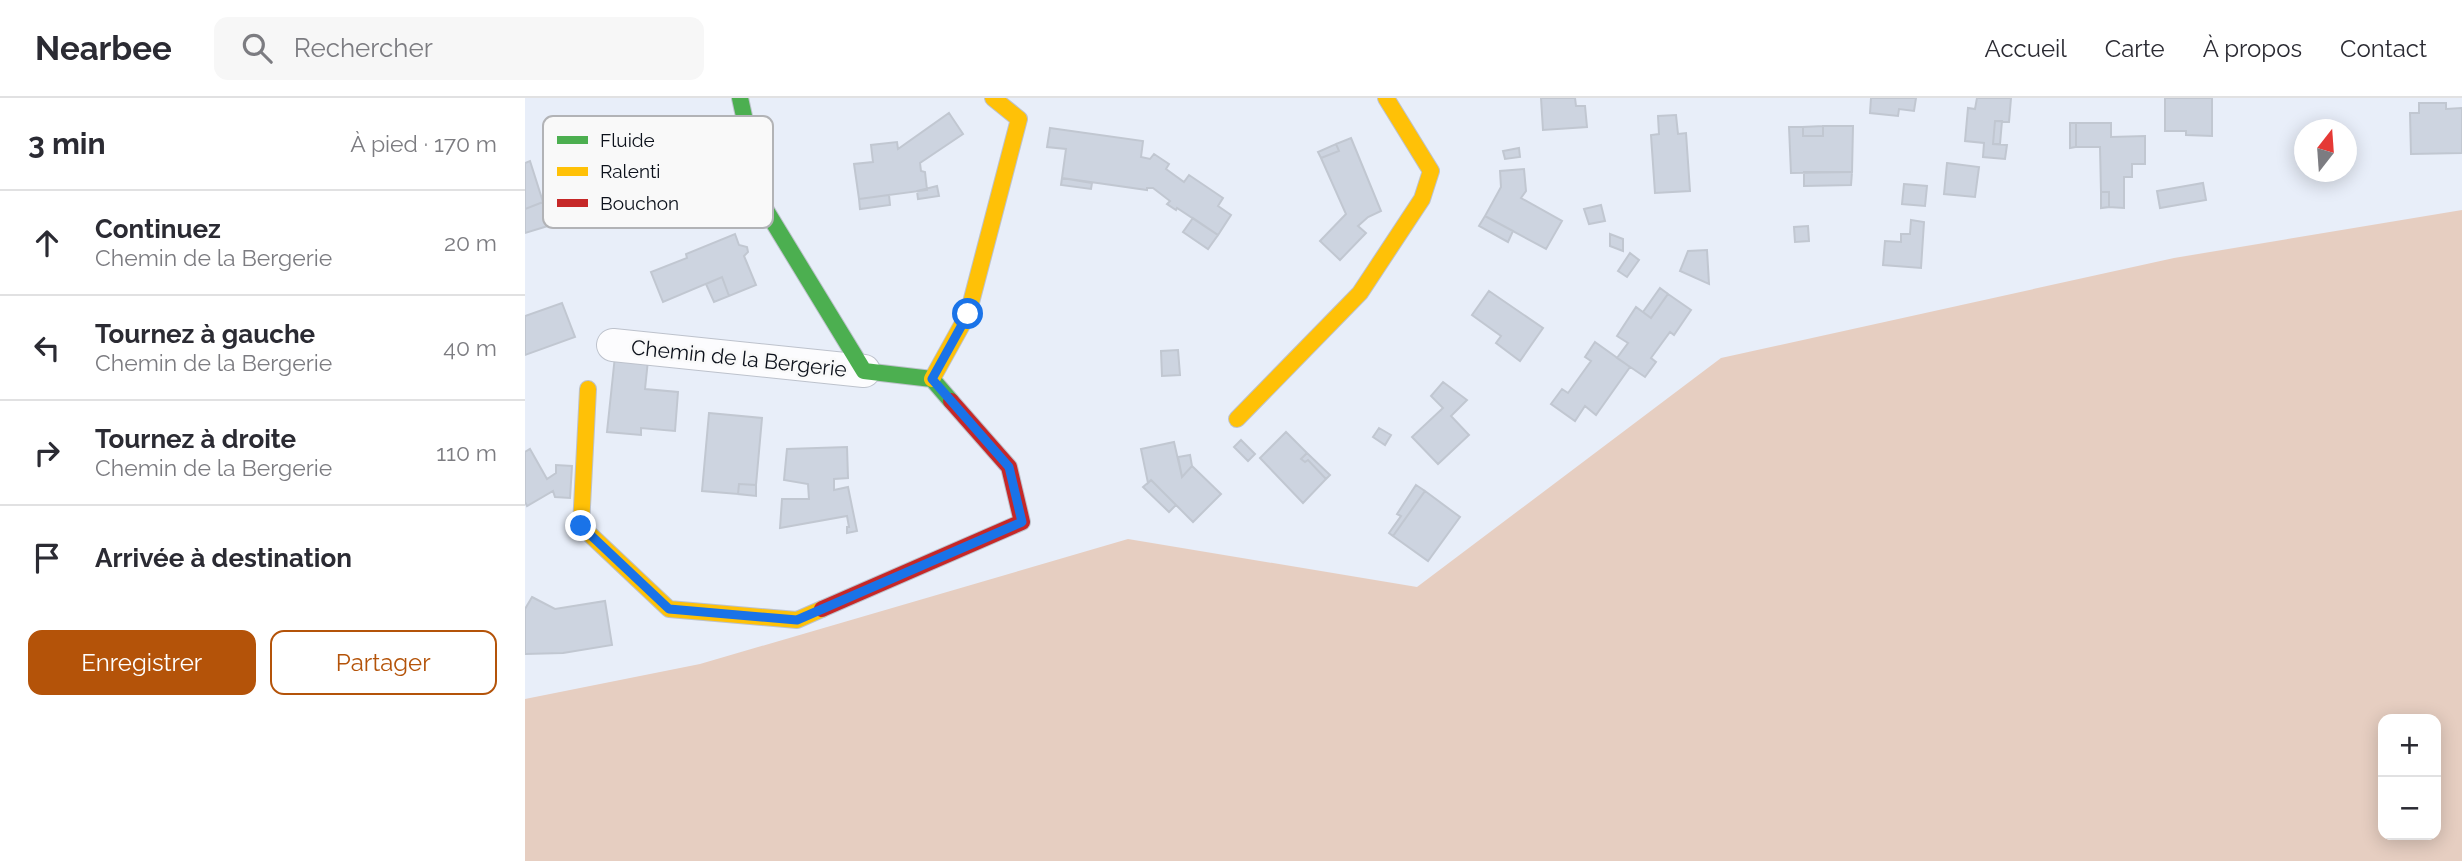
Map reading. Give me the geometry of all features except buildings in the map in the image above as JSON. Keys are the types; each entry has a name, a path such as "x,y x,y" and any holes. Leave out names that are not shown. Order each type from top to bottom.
{"street":[{"name":"Chemin de la Bergerie","path":"740,98 744,116"},
{"path":"588,389 581,526 669,609 797,620 1022,522 1009,467 932,379 968,314 1019,119 993,98"},
{"path":"1237,419 1360,293 1422,199 1431,171 1386,98"},
{"name":"Chemin de la Bergerie","path":"773,222 864,371"},
{"name":"Chemin de la Bergerie","path":"613,345 932,379"}],"shaded area":[{"path":"2462,210 2462,861 525,861 525,699 700,664 1128,539 1417,587 1721,358 2174,258"}],"traffic: fast":[{"path":"740,98 744,116"},
{"path":"773,222 864,371 932,379 951,401"}],"traffic: slow":[{"path":"932,379 968,314 1019,119 993,98"},
{"path":"1237,419 1360,293 1422,199 1431,171 1386,98"},
{"path":"588,389 581,526 669,609 797,620 822,609"}],"traffic: jam":[{"path":"822,609 1022,522 1009,467 951,401"}],"route":[{"path":"581,526 669,609 797,620 1022,522 1009,467 932,379 968,314"}]}
